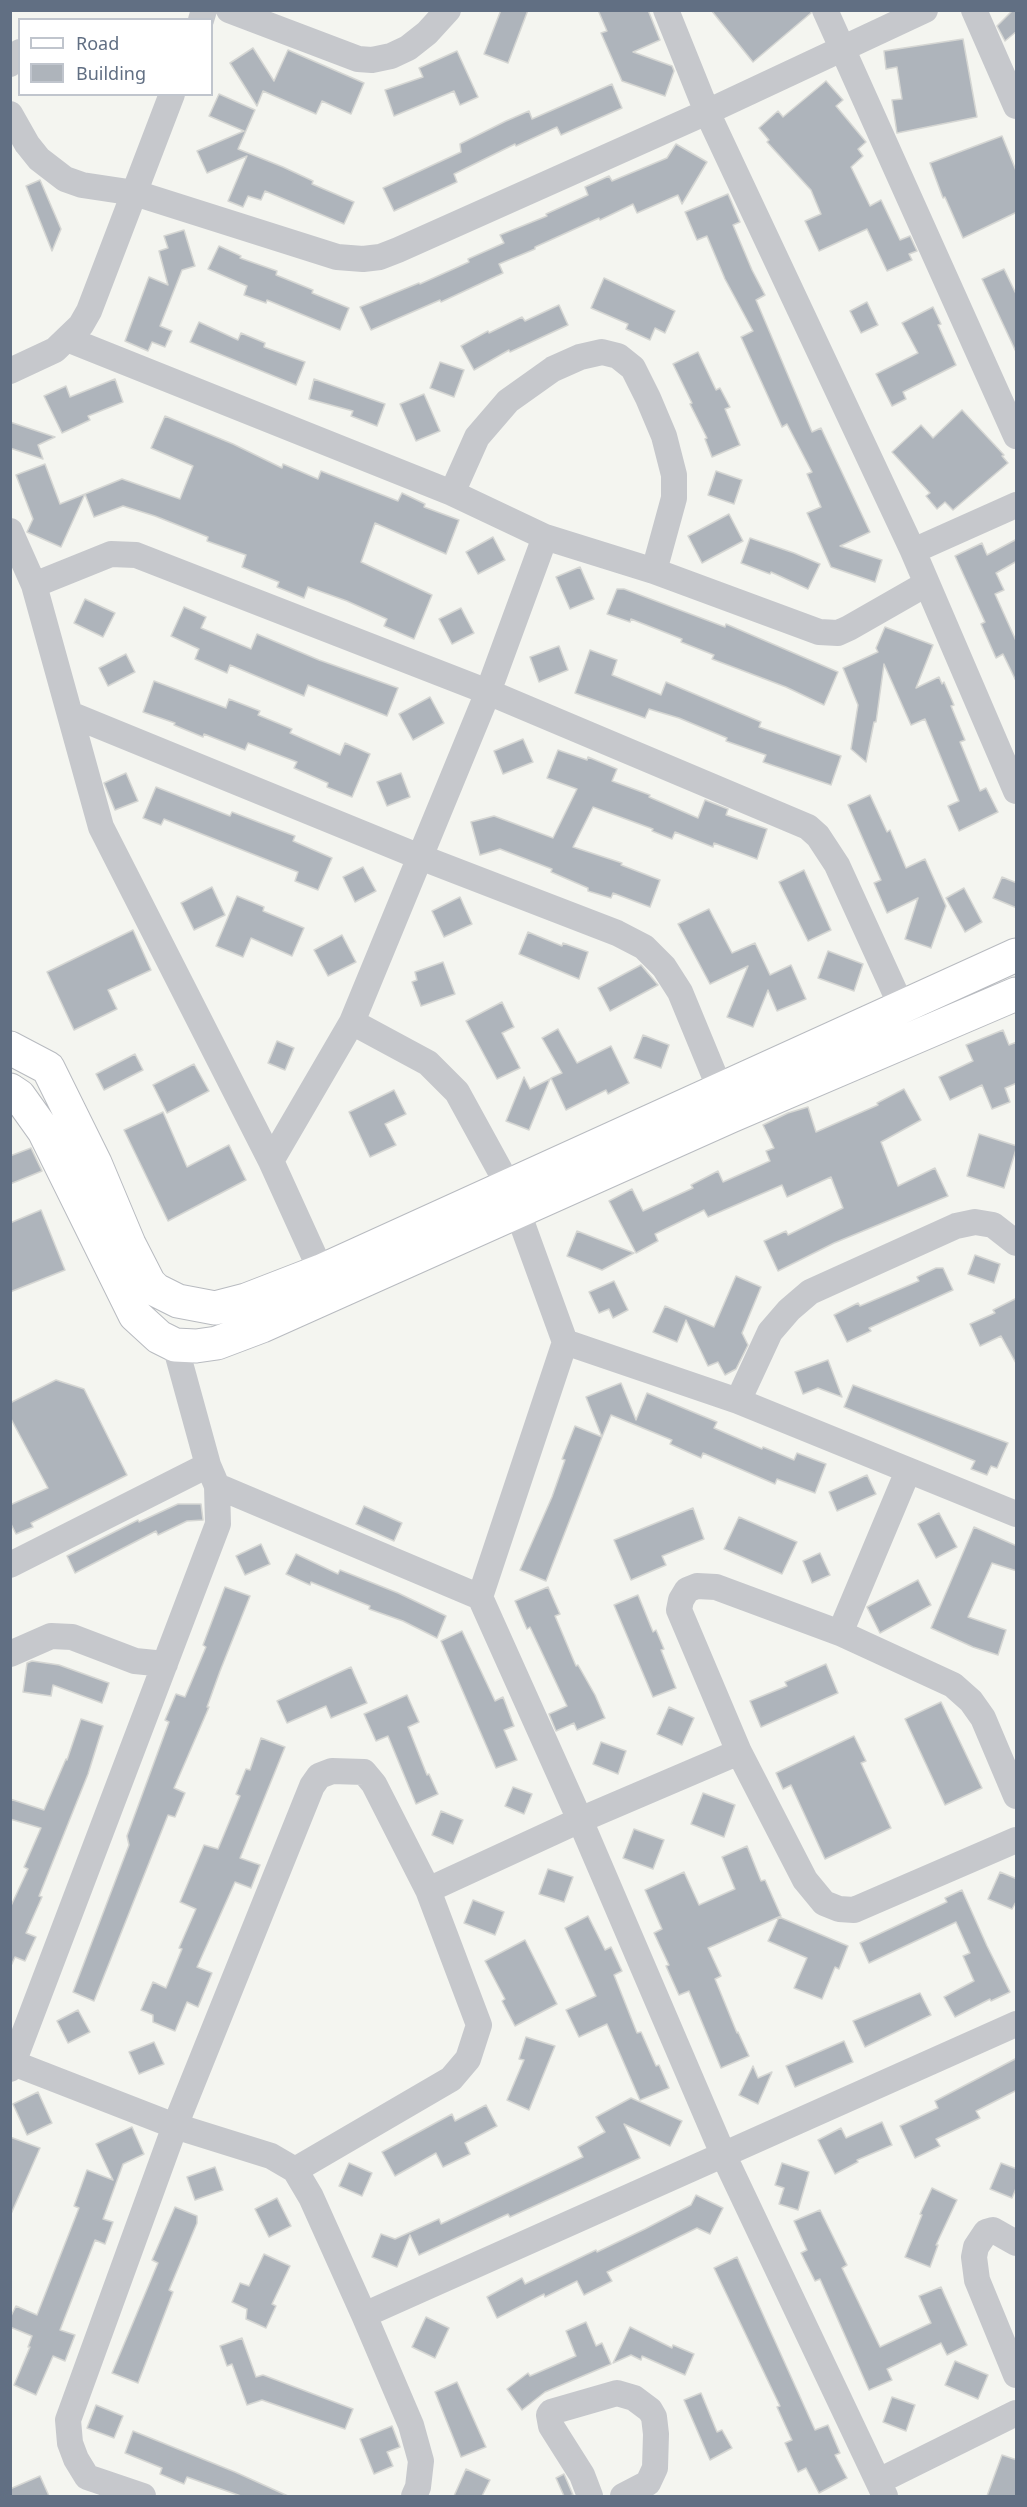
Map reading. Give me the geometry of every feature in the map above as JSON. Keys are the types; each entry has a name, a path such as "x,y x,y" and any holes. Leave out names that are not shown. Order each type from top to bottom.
{"street":[{"path":"229,10 358,59 372,60 391,56 408,48 428,33 448,10"},
{"path":"666,10 707,112 913,551 1017,791"},
{"path":"825,10 1017,436"},
{"path":"10,114 27,144 39,159 57,175 82,185 135,193 336,257 363,259 380,257 707,112 925,10"},
{"path":"974,10 1017,106"},
{"path":"10,370 55,350 81,325 89,311 171,96"},
{"path":"68,339 452,493 545,537 654,571 819,632 838,633 926,584"},
{"path":"452,493 477,437 508,401 553,369 580,357 602,352 618,356 633,368 648,398 664,436 674,475 674,498 654,571"},
{"path":"913,551 1017,505"},
{"path":"10,531 34,585 101,827 271,1161 325,1284"},
{"path":"271,1161 352,1022 488,692 545,537"},
{"path":"34,585 111,554 136,555 488,692 808,827 818,836 837,865 915,1038"},
{"path":"70,714 420,857 617,933 644,947 664,966 680,992 726,1103"},
{"path":"10,1090 19,1096 44,1131 135,1315 147,1328 175,1345 186,1347 217,1343 325,1284 726,1103 902,1006 1017,955"},
{"path":"726,1103 915,1038 1017,994"},
{"path":"352,1022 428,1063 457,1092 513,1198 565,1342 480,1597"},
{"path":"10,1048 48,1068 94,1162 142,1269 156,1290 178,1301 215,1308 325,1284"},
{"path":"738,1401 770,1332 789,1310 810,1292 956,1226 975,1222 993,1225 1017,1242"},
{"path":"565,1342 738,1401 1017,1514"},
{"path":"175,1345 212,1475 218,1524 12,2066 175,2126 271,2156 295,2170 311,2197 411,2425 421,2461 418,2487 414,2496"},
{"path":"840,1633 908,1471"},
{"path":"10,1565 212,1475 480,1597 580,1820 723,2154 882,2489 1017,2413"},
{"path":"1017,1796 983,1718 966,1696 943,1680 840,1633 716,1587 697,1586 687,1590 681,1600 680,1610 739,1752 805,1880 824,1903 839,1910 854,1910 1017,1840"},
{"path":"10,1654 51,1636 72,1637 135,1661 165,1664"},
{"path":"428,1890 580,1820 739,1752"},
{"path":"143,2496 87,2476 76,2459 70,2443 68,2420 175,2126 312,1786 319,1776 332,1771 364,1772 374,1784 428,1890 479,2025 468,2060 451,2079 295,2170"},
{"path":"364,2315 1017,2024"},
{"path":"1017,2243 993,2230 986,2232 976,2247 974,2257 977,2280 1017,2375"},
{"path":"590,2496 582,2475 551,2426 549,2415 551,2412 617,2393 634,2398 650,2410 654,2417 656,2434 655,2468 648,2482 623,2496"}],"building":[{"path":"501,10 528,10 508,63 484,54"},
{"path":"598,10 648,10 660,40 633,52 672,66 674,71 665,96 622,81 601,33 607,31"},
{"path":"711,10 810,10 811,13 753,62"},
{"path":"1013,10 1017,10 1017,31 1005,41 997,26"},
{"path":"963,39 977,117 897,133 892,100 902,99 897,67 886,69 884,51"},
{"path":"253,48 274,81 288,50 364,83 351,114 322,101 316,114 263,91 257,106 230,63"},
{"path":"457,51 478,97 460,105 454,91 394,116 385,90 423,77 419,68"},
{"path":"826,81 843,100 836,106 866,142 858,149 863,156 851,167 870,206 881,200 900,240 910,236 917,251 909,254 912,260 887,271 867,229 819,251 805,221 821,214 811,190 767,142 769,140 759,128 778,111 783,117"},
{"path":"612,84 622,108 561,135 557,127 516,146 515,144 454,174 457,182 394,211 383,188 461,152 460,144 506,121 529,111 532,119"},
{"path":"219,94 255,110 238,149 283,167 313,181 312,184 354,202 344,224 265,191 261,200 248,196 243,207 228,201 247,156 207,173 197,151 244,131 209,116"},
{"path":"1002,136 1017,173 1017,212 963,238 945,197 943,198 930,163"},
{"path":"676,144 707,162 682,204 678,195 637,213 633,204 499,264 503,273 441,302 440,300 371,330 360,307 469,262 468,259 504,243 500,235 547,216 546,214 588,195 585,187 609,176 612,181 667,158"},
{"path":"40,180 61,229 52,251 26,186"},
{"path":"728,194 740,222 733,225 765,295 756,300 812,432 821,428 870,532 840,546 882,560 875,582 831,567 807,513 821,507 807,474 812,472 787,424 782,427 741,337 753,331 725,279 707,236 697,240 685,212"},
{"path":"184,230 195,266 182,270 160,326 172,331 165,347 152,342 148,351 125,341 149,277 168,285 159,251 168,248 164,236"},
{"path":"219,246 241,256 240,258 277,271 276,275 349,308 340,330 267,300 266,303 244,295 247,286 208,269"},
{"path":"1004,269 1017,296 1017,354 982,279"},
{"path":"604,278 675,311 665,333 655,328 650,340 626,329 628,324 591,308"},
{"path":"867,302 878,325 861,333 850,311"},
{"path":"559,305 568,325 510,352 509,350 474,370 461,346 488,331 489,333 522,317 525,321"},
{"path":"933,307 941,324 938,325 956,365 903,392 906,399 892,406 876,374 918,353 902,323"},
{"path":"199,322 238,340 241,333 265,343 264,347 305,362 296,385 190,342"},
{"path":"698,352 716,390 720,388 730,407 725,409 740,445 712,457 705,439 707,438 673,364"},
{"path":"440,362 464,370 454,397 430,388"},
{"path":"115,379 123,402 88,416 90,420 62,433 44,396 66,386 70,397"},
{"path":"314,379 385,404 377,426 351,416 353,411 309,399"},
{"path":"424,394 440,431 416,441 400,404"},
{"path":"962,410 1004,455 1002,456 1008,463 953,510 945,502 937,509 926,496 930,493 892,452 921,425 933,438"},
{"path":"165,416 233,444 282,468 283,464 318,479 321,471 398,501 402,493 425,504 424,507 459,520 446,554 375,523 361,562 432,595 414,639 384,626 387,619 347,601 308,587 304,598 277,587 279,582 242,567 246,555 207,541 208,537 155,516 123,506 94,517 85,494 122,479 180,499 193,466 151,448"},
{"path":"10,422 55,437 38,445 43,459 10,448"},
{"path":"45,464 60,504 85,494 61,547 27,532 33,519 16,475"},
{"path":"716,471 742,480 734,504 708,495"},
{"path":"729,514 743,541 702,563 688,536"},
{"path":"493,537 505,560 478,574 466,552"},
{"path":"750,538 820,564 808,589 771,572 770,574 741,563"},
{"path":"1017,539 1017,561 996,573 1004,590 995,594 1017,643 1017,683 1003,654 996,658 981,624 985,622 955,556 982,543 987,555"},
{"path":"580,567 594,599 570,609 556,577"},
{"path":"617,589 624,589 725,627 726,624 838,672 824,705 786,687 712,659 714,655 681,642 682,639 631,619 630,622 607,614"},
{"path":"85,599 115,613 103,637 74,623"},
{"path":"184,607 206,617 201,628 251,649 257,634 319,660 398,688 387,716 308,685 304,696 230,665 227,673 195,659 199,649 171,636"},
{"path":"461,608 474,633 452,644 439,619"},
{"path":"885,627 933,645 916,688 939,677 942,684 944,682 965,740 960,742 980,791 986,788 998,812 959,831 948,806 959,801 925,719 911,725 884,664 876,722 874,722 866,762 851,749 858,705 843,668 878,652 876,648"},
{"path":"559,646 568,670 539,682 530,657"},
{"path":"590,650 617,660 612,675 661,695 666,682 761,722 759,727 841,756 831,785 763,762 766,755 726,741 727,738 679,718 649,709 645,718 575,693"},
{"path":"126,654 135,672 108,686 99,668"},
{"path":"154,681 226,708 229,699 260,711 258,715 292,729 290,733 340,755 345,743 370,754 352,797 327,787 328,783 294,768 297,762 248,743 245,750 204,734 203,737 174,725 175,723 143,712"},
{"path":"430,697 444,723 413,740 399,714"},
{"path":"523,739 533,762 503,774 494,751"},
{"path":"558,750 587,760 588,757 617,769 612,781 650,795 649,797 698,818 705,800 728,809 726,815 767,829 757,859 714,843 713,847 675,832 672,839 652,831 653,829 593,807 573,847 622,863 621,865 660,880 650,907 613,893 611,898 588,891 588,888 551,872 552,869 500,849 480,855 471,822 494,816 553,838 577,789 547,778"},
{"path":"126,773 138,801 115,810 104,783"},
{"path":"401,773 410,797 387,806 377,782"},
{"path":"156,787 230,816 232,812 295,836 293,841 332,858 318,890 295,881 298,872 164,819 161,825 143,818"},
{"path":"870,795 887,832 890,830 906,868 925,859 946,906 931,948 905,939 918,898 887,913 874,883 881,880 848,805"},
{"path":"363,867 376,891 355,902 343,877"},
{"path":"804,870 831,930 808,941 779,882"},
{"path":"1002,877 1017,883 1017,908 993,898"},
{"path":"212,887 225,915 194,930 181,903"},
{"path":"964,888 982,922 965,932 946,898"},
{"path":"237,896 264,907 263,911 304,928 292,956 251,938 243,957 216,946"},
{"path":"460,897 472,924 444,937 432,911"},
{"path":"709,909 732,953 755,943 770,975 791,965 806,999 777,1011 768,990 753,1027 727,1017 748,966 710,984 678,924"},
{"path":"133,930 151,970 108,990 117,1009 74,1030 47,972"},
{"path":"528,932 562,946 563,943 588,952 579,979 519,954"},
{"path":"342,935 356,962 328,976 314,950"},
{"path":"828,951 863,964 854,991 818,978"},
{"path":"443,962 455,994 421,1006 412,982 417,980 415,972"},
{"path":"641,965 658,985 610,1011 598,988"},
{"path":"502,1002 514,1027 502,1033 520,1068 497,1079 466,1021"},
{"path":"558,1029 577,1063 611,1046 629,1083 608,1094 606,1090 566,1110 551,1078 562,1073 542,1038"},
{"path":"1003,1030 1009,1045 1017,1042 1017,1083 1005,1088 1010,1102 992,1109 982,1085 950,1100 939,1077 973,1061 966,1045"},
{"path":"643,1035 669,1045 661,1068 634,1058"},
{"path":"277,1041 294,1048 285,1070 268,1063"},
{"path":"135,1054 143,1070 104,1090 96,1074"},
{"path":"194,1064 209,1091 167,1113 153,1085"},
{"path":"524,1077 530,1089 550,1079 529,1130 506,1121"},
{"path":"904,1089 921,1120 881,1142 898,1186 935,1168 948,1196 834,1243 778,1271 764,1241 786,1231 788,1235 843,1208 831,1177 787,1197 782,1185 708,1217 704,1210 655,1234 658,1241 636,1253 609,1201 632,1189 643,1211 693,1188 691,1185 718,1171 723,1182 770,1161 766,1151 774,1148 763,1125 788,1113 808,1107 816,1132 878,1105 877,1103"},
{"path":"394,1090 406,1114 385,1124 396,1145 370,1157 349,1112"},
{"path":"163,1112 187,1167 229,1145 246,1180 168,1221 124,1130"},
{"path":"979,1134 1017,1146 1004,1188 967,1176"},
{"path":"31,1148 42,1171 10,1184 10,1156"},
{"path":"41,1210 65,1270 10,1292 10,1223"},
{"path":"577,1231 634,1253 602,1270 567,1256"},
{"path":"975,1255 1000,1264 994,1283 968,1274"},
{"path":"936,1268 943,1268 953,1290 869,1328 871,1331 847,1342 834,1315 858,1303 860,1306 919,1281 917,1277"},
{"path":"736,1276 761,1287 742,1333 748,1345 736,1369 725,1375 718,1362 708,1366 686,1320 677,1342 653,1332 665,1306 714,1327"},
{"path":"614,1281 628,1310 613,1318 609,1309 599,1313 589,1292"},
{"path":"1017,1298 1017,1365 1001,1336 980,1346 970,1324 995,1313 993,1310"},
{"path":"828,1360 842,1397 818,1388 803,1394 795,1372"},
{"path":"56,1380 84,1389 127,1475 31,1523 33,1527 16,1534 10,1522 10,1505 48,1488 10,1417 10,1403"},
{"path":"621,1383 636,1420 647,1393 717,1422 714,1428 762,1449 763,1447 794,1460 797,1453 826,1464 815,1493 777,1479 775,1484 703,1453 701,1458 670,1444 672,1440 611,1415 602,1437 586,1397"},
{"path":"853,1385 1008,1443 997,1468 991,1466 987,1475 971,1469 975,1461 844,1407"},
{"path":"575,1426 602,1437 546,1581 520,1570 552,1497 565,1460 562,1459"},
{"path":"867,1475 876,1494 837,1511 829,1492"},
{"path":"178,1504 201,1504 203,1520 187,1521 158,1535 156,1531 75,1573 67,1556 138,1520 139,1522"},
{"path":"364,1506 402,1523 394,1541 356,1524"},
{"path":"693,1508 704,1539 662,1556 666,1565 631,1580 614,1540"},
{"path":"939,1513 957,1547 936,1558 918,1524"},
{"path":"739,1517 797,1542 782,1574 724,1549"},
{"path":"974,1527 1017,1546 1017,1571 992,1563 968,1617 1006,1630 998,1655 973,1647 931,1628"},
{"path":"261,1544 270,1564 245,1575 236,1556"},
{"path":"820,1553 830,1575 812,1583 803,1561"},
{"path":"296,1554 338,1574 340,1570 398,1593 446,1616 437,1638 403,1621 369,1609 370,1606 286,1574"},
{"path":"918,1580 931,1605 880,1633 867,1607"},
{"path":"225,1587 250,1596 220,1671 207,1707 209,1707 174,1788 185,1793 175,1817 168,1815 94,2001 73,1992 129,1845 127,1836 169,1722 165,1720 176,1694 185,1697 206,1647 203,1645"},
{"path":"548,1587 560,1614 555,1616 576,1666 578,1665 595,1695 605,1718 577,1730 574,1723 556,1731 549,1714 567,1706 530,1627 527,1629 515,1601"},
{"path":"638,1595 653,1632 656,1630 664,1649 661,1650 676,1688 653,1697 614,1605"},
{"path":"462,1631 495,1701 503,1697 514,1726 504,1730 517,1760 496,1768 441,1641"},
{"path":"32,1661 59,1665 109,1683 102,1703 53,1685 51,1696 23,1692 27,1663"},
{"path":"826,1664 838,1693 761,1727 750,1701 787,1686 785,1682"},
{"path":"351,1667 367,1703 331,1718 326,1706 287,1723 277,1701"},
{"path":"407,1695 419,1722 408,1727 427,1775 429,1774 438,1794 416,1804 388,1736 376,1741 364,1714"},
{"path":"941,1702 982,1788 945,1805 905,1719"},
{"path":"669,1707 694,1718 682,1745 657,1734"},
{"path":"81,1719 103,1726 88,1774 39,1896 42,1897 26,1933 36,1937 25,1961 15,1957 10,1968 10,1908 28,1869 24,1867 41,1828 10,1819 10,1799 44,1810 67,1760"},
{"path":"854,1736 866,1761 861,1763 891,1828 825,1859 791,1785 783,1789 776,1773"},
{"path":"261,1738 285,1747 240,1858 260,1865 251,1888 235,1882 197,1967 212,1973 198,2007 187,2002 175,2031 153,2022 153,2015 141,2010 153,1982 166,1988 182,1949 179,1948 196,1909 180,1902 204,1845 218,1849 240,1796 236,1794 246,1769 250,1770"},
{"path":"601,1742 626,1751 618,1774 593,1764"},
{"path":"513,1787 532,1794 524,1814 505,1806"},
{"path":"703,1793 735,1805 724,1837 691,1824"},
{"path":"441,1811 463,1820 453,1844 432,1835"},
{"path":"634,1829 664,1840 653,1869 623,1858"},
{"path":"747,1846 761,1881 765,1880 781,1916 708,1948 721,1976 715,1979 749,2056 721,2068 689,1991 679,1995 666,1966 669,1965 654,1933 662,1929 645,1890 684,1872 699,1905 735,1889 722,1857"},
{"path":"548,1869 573,1877 564,1902 539,1894"},
{"path":"1000,1872 1017,1879 1017,1900 1012,1909 988,1899"},
{"path":"962,1890 1010,1992 991,2001 990,1999 955,2017 944,1997 974,1981 963,1956 970,1953 956,1922 869,1963 860,1943 947,1902 945,1898"},
{"path":"473,1900 504,1912 495,1935 464,1923"},
{"path":"588,1916 605,1950 611,1947 622,1971 614,1975 637,2033 641,2032 669,2088 640,2100 607,2024 579,2037 566,2010 596,1996 565,1928"},
{"path":"779,1917 848,1946 839,1969 835,1967 822,1999 794,1988 807,1958 768,1941"},
{"path":"525,1940 557,2004 515,2026 502,2001 505,1999 485,1961"},
{"path":"920,1993 931,2015 865,2047 853,2021"},
{"path":"78,2010 90,2032 68,2043 57,2021"},
{"path":"526,2037 555,2046 529,2110 507,2100 524,2060 519,2059"},
{"path":"844,2041 853,2062 795,2087 786,2066"},
{"path":"154,2042 164,2064 139,2074 129,2052"},
{"path":"1017,2058 1017,2090 976,2111 980,2118 936,2139 940,2146 915,2158 900,2126 938,2108 935,2101"},
{"path":"753,2066 758,2078 772,2072 758,2104 739,2095"},
{"path":"38,2092 52,2123 27,2135 13,2104"},
{"path":"631,2098 682,2121 670,2146 624,2124 640,2158 419,2255 410,2235 397,2267 372,2257 381,2234 395,2239 439,2219 441,2224 583,2157 578,2147 605,2132 596,2117"},
{"path":"486,2105 497,2126 465,2143 470,2154 443,2167 436,2153 395,2176 382,2152 452,2114 455,2121"},
{"path":"882,2122 892,2145 857,2160 858,2162 835,2174 818,2140 841,2128 846,2138"},
{"path":"132,2127 144,2154 123,2164 103,2219 113,2222 105,2244 95,2240 60,2330 75,2335 65,2361 53,2356 36,2395 14,2385 30,2347 28,2347 32,2336 10,2327 10,2318 16,2306 37,2315 79,2208 74,2206 87,2170 113,2180 96,2144"},
{"path":"10,2137 40,2148 11,2214 10,2214"},
{"path":"349,2163 372,2173 362,2196 339,2186"},
{"path":"782,2163 809,2172 798,2210 779,2204 784,2188 775,2185"},
{"path":"1001,2163 1017,2169 1017,2186 1012,2198 990,2189"},
{"path":"215,2167 223,2190 195,2200 187,2177"},
{"path":"932,2188 957,2200 936,2245 938,2245 930,2267 905,2257"},
{"path":"696,2195 723,2208 710,2234 697,2228 607,2272 612,2281 584,2295 577,2281 545,2297 544,2294 497,2318 487,2297 522,2278 525,2284 645,2229 691,2205"},
{"path":"277,2198 291,2226 269,2237 255,2209"},
{"path":"175,2207 197,2216 197,2223 169,2290 173,2292 138,2383 112,2373 158,2263 152,2260"},
{"path":"820,2210 847,2265 842,2268 880,2347 931,2323 919,2296 941,2287 967,2345 947,2355 941,2343 887,2369 892,2380 869,2390 820,2279 815,2281 801,2253 807,2250 794,2221"},
{"path":"264,2254 290,2266 272,2304 276,2306 266,2328 246,2319 247,2309 232,2302 240,2283 249,2286"},
{"path":"737,2257 815,2430 828,2425 840,2453 835,2455 847,2478 819,2493 806,2468 798,2472 785,2443 792,2440 777,2407 780,2406 714,2268"},
{"path":"426,2317 449,2328 435,2358 412,2347"},
{"path":"586,2322 596,2346 602,2343 611,2364 545,2392 522,2410 507,2389 528,2373 530,2376 576,2356 566,2331"},
{"path":"630,2327 672,2348 673,2345 694,2354 685,2375 642,2356 641,2360 631,2355 613,2363"},
{"path":"242,2338 256,2377 263,2375 353,2409 345,2429 262,2400 247,2405 232,2364 227,2366 220,2346"},
{"path":"955,2361 988,2375 978,2399 945,2385"},
{"path":"457,2382 486,2447 461,2457 435,2392"},
{"path":"701,2393 717,2432 722,2430 732,2448 710,2460 684,2400"},
{"path":"892,2397 915,2405 906,2431 883,2422"},
{"path":"96,2405 123,2416 114,2438 87,2428"},
{"path":"392,2426 400,2447 387,2452 393,2466 374,2474 360,2439"},
{"path":"133,2431 288,2496 241,2496 187,2477 184,2484 160,2474 162,2468 125,2453"},
{"path":"1002,2455 1017,2460 1017,2496 987,2496"},
{"path":"466,2469 490,2480 482,2496 454,2496"},
{"path":"564,2474 573,2495 564,2496 556,2478"},
{"path":"40,2476 49,2496 10,2496 10,2489"}]}
